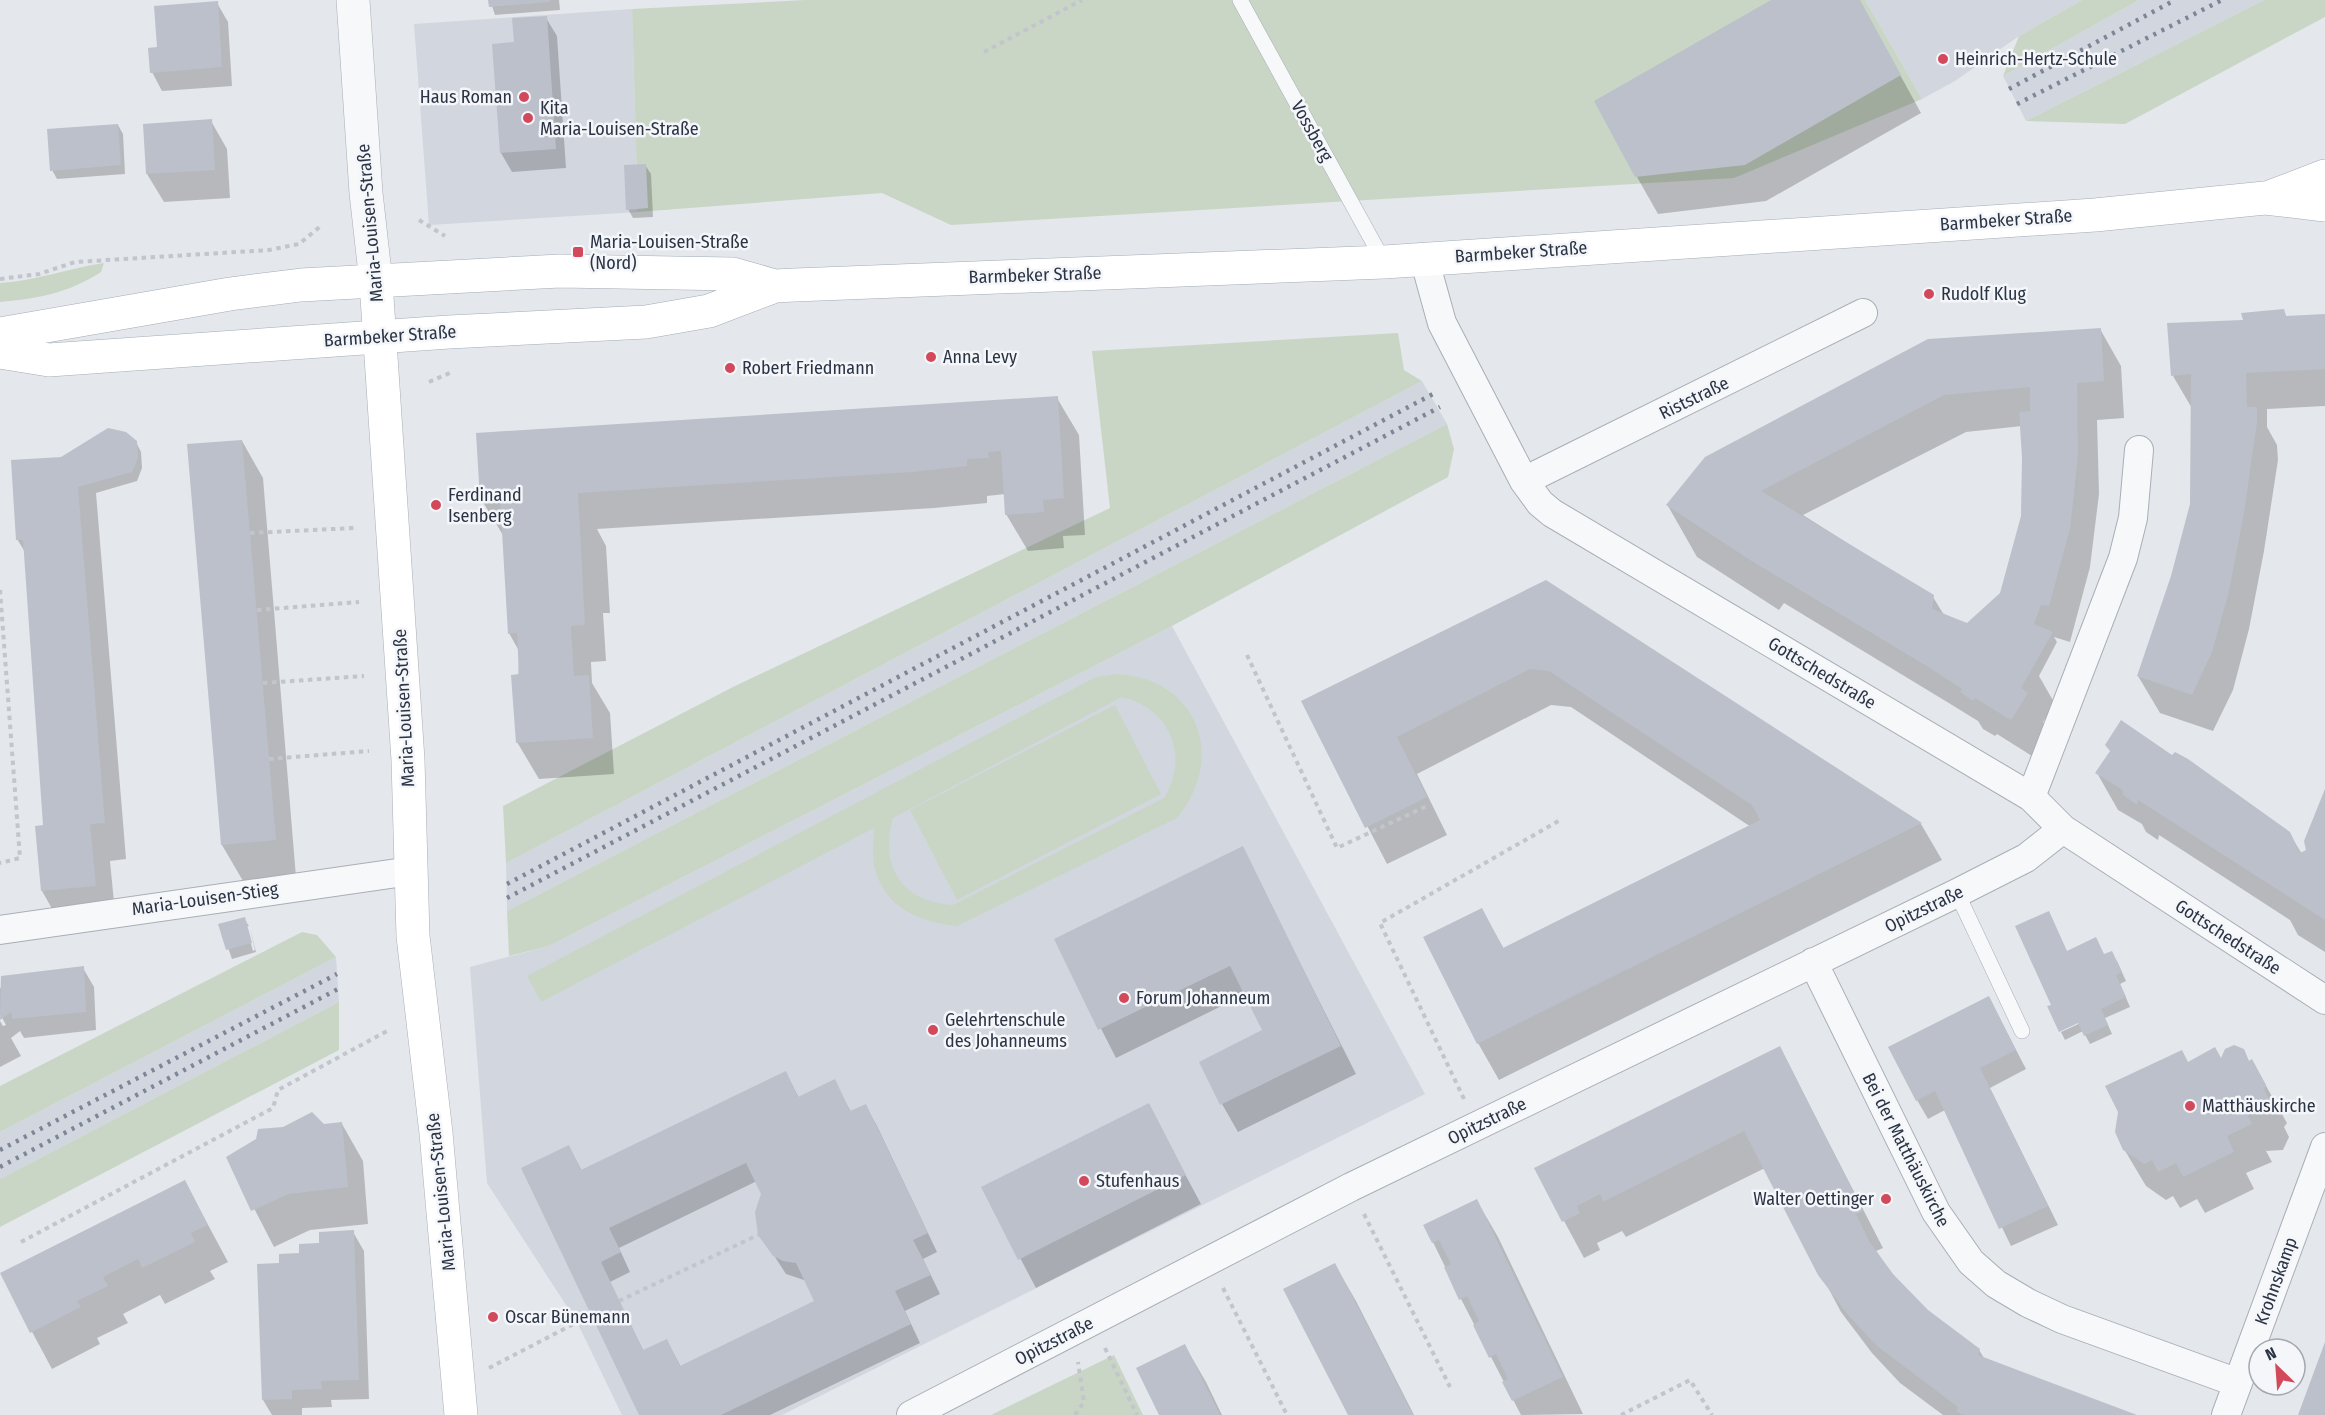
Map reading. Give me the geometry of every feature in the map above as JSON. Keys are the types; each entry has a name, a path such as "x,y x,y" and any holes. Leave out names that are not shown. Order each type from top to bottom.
{"main road":[{"name":"Barmbeker Straße","path":"2265,198 2325,176"},
{"name":"Barmbeker Straße","path":"0,334 230,294 301,285 560,271 733,274 775,286 1384,262 2095,215 2265,198 2325,205"},
{"name":"Maria-Louisen-Straße","path":"376,282 408,760 413,936 460,1378 461,1415"},
{"name":"Barmbeker Straße","path":"0,352 48,360 381,337 646,322 709,311 775,286"}],"street":[{"name":"Maria-Louisen-Straße","path":"353,0 366,182 376,282"},
{"name":"Gottschedstraße","path":"1424,258 1442,322 1524,481 1540,503 1552,513 2031,797 2063,829 2325,1000"},
{"name":"Riststraße","path":"1524,481 1863,313"},
{"path":"2031,797 2123,558 2133,518 2139,450"},
{"name":"Opitzstraße","path":"911,1415 1351,1187 1957,894 2025,858 2063,829"},
{"name":"Maria-Louisen-Stieg","path":"0,930 411,871"},
{"name":"Bei der Matthäuskirche","path":"1813,962 1936,1212 1971,1262 1996,1284 2036,1307 2238,1383"},
{"name":"Krohnskamp","path":"2226,1415 2325,1147"}],"lane":[{"name":"Vossberg","path":"1240,0 1384,262"},
{"path":"1957,894 2022,1030"}],"path":[{"path":"984,52 1082,0"},
{"path":"419,220 444,236"},
{"path":"0,279 39,274 75,262 269,250 299,244 322,225"},
{"path":"429,382 452,372"},
{"path":"250,533 354,528"},
{"path":"0,590 20,858 0,863"},
{"path":"256,610 359,602"},
{"path":"1247,655 1337,848 1429,805"},
{"path":"262,683 364,676"},
{"path":"0,683 7,682"},
{"path":"269,759 369,752"},
{"path":"1478,1126 1380,923 1562,819"},
{"path":"21,1242 273,1108 278,1090 421,1013"},
{"path":"1351,1187 1450,1387"},
{"path":"619,1301 758,1234"},
{"path":"1209,1260 1287,1415"},
{"path":"460,1378 492,1367 591,1315"},
{"path":"1075,1415 1084,1402 1084,1326"},
{"path":"1084,1326 1137,1415"},
{"path":"1621,1415 1690,1380 1712,1415"}],"shaded area":[{"name":"Heinrich-Hertz-Schule","path":"1865,0 2082,0 2019,36 1955,81 1922,99"},
{"path":"2139,0 2264,0 2026,121 2003,76"},
{"name":"Kita Maria-Louisen-Straße","path":"632,9 638,212 429,225 414,24"},
{"path":"1422,381 1447,424 507,911 506,863"},
{"name":"Gelehrtenschule des Johanneums","path":"1172,626 1425,1094 782,1415 622,1415 577,1322 487,1183 470,967 549,946"},
{"path":"336,957 339,1002 0,1179 0,1132"}],"green space":[{"path":"805,0 1865,0 1922,99 1734,178 951,225 882,193 638,212 632,9"},
{"path":"2082,0 2139,0 2003,76 2019,36"},
{"path":"2264,0 2325,0 2325,17 2125,124 2026,121"},
{"path":"104,263 101,272 64,290 40,297 0,302 0,283 27,280"},
{"path":"1398,333 1404,370 1422,381 506,863 503,806 733,687 1110,508 1092,351"},
{"path":"1447,424 1454,449 1448,477 1172,626 549,946 509,956 507,911"},
{"path":"1118,674 1146,679 1168,690 1185,706 1196,725 1201,747 1200,771 1192,795 1177,818 957,926 918,917 896,904 887,894 880,883 874,864 874,828 541,1002 527,976 1096,677","holes":["1122,697 1139,703 1163,723 1171,736 1175,751 1172,782 1164,798 953,905 920,897 899,879 892,866 889,852 889,836 893,818"]},
{"path":"1115,705 1161,794 957,900 910,810"},
{"path":"302,932 317,935 336,957 0,1132 0,1086"},
{"path":"339,1002 339,1050 0,1227 0,1179"},
{"path":"1114,1355 1143,1415 991,1415"}],"building":[{"path":"488,0 550,0 550,2 489,7"},
{"path":"1771,0 1860,0 1901,75 1745,165 1635,177 1594,101"},
{"path":"218,1 222,67 150,73 148,48 157,47 154,6"},
{"name":"Haus Roman","path":"547,16 556,149 500,153 492,44 514,42 512,18"},
{"path":"212,119 215,170 146,174 143,124"},
{"path":"118,124 121,165 50,171 47,129"},
{"path":"646,164 648,208 626,210 624,165"},
{"path":"2284,309 2286,316 2325,314 2325,369 2246,373 2247,407 2257,407 2257,422 2244,513 2229,591 2212,652 2192,695 2137,676 2171,576 2190,504 2191,374 2171,376 2167,323 2243,320 2241,313"},
{"path":"2101,328 2104,381 2077,383 2078,456 2070,529 2049,606 2041,605 2034,624 2053,632 2021,688 2028,693 2011,720 1975,698 1973,701 1960,692 1962,689 1930,668 1750,560 1666,505 1705,457 1928,339","holes":["2030,387 2030,411 2019,412 2022,457 2021,516 2000,593 1967,623 1932,609 1934,595 1761,491 1944,395"]},
{"path":"1058,396 1064,498 1043,500 1044,512 1005,515 1001,451 988,452 989,458 967,459 967,466 912,472 578,493 585,625 571,626 574,676 589,675 593,738 516,743 511,675 519,674 517,633 508,634 500,497 480,499 476,433"},
{"path":"108,428 126,432 137,441 138,458 132,472 78,487 105,823 90,824 96,886 41,891 35,826 43,825 23,540 16,540 11,460 61,457"},
{"path":"242,440 276,840 221,845 187,444"},
{"path":"1546,580 1922,823 1477,1044 1423,937 1482,908 1503,948 1760,820 1752,805 1549,671 1530,669 1397,737 1427,797 1365,828 1301,701"},
{"path":"2121,720 2172,755 2175,752 2188,759 2290,832 2300,853 2306,850 2304,841 2325,789 2325,920 2138,800 2137,805 2123,795 2123,790 2095,773 2110,751 2105,745"},
{"name":"Forum Johanneum","path":"1243,846 1341,1046 1220,1105 1199,1062 1262,1030 1230,966 1098,1030 1054,939"},
{"path":"2049,911 2067,951 2096,937 2104,954 2112,951 2122,972 2116,975 2126,997 2101,1009 2108,1025 2084,1036 2078,1023 2059,1032 2047,1006 2051,1005 2015,926"},
{"path":"245,917 252,943 226,950 218,924"},
{"path":"84,966 86,1012 12,1019 11,1012 0,1020 1,976"},
{"path":"1989,996 2016,1050 1980,1068 2048,1206 1999,1229 1935,1091 1916,1101 1888,1047"},
{"name":"Matthäuskirche","path":"2234,1045 2244,1049 2249,1061 2252,1059 2266,1085 2264,1089 2269,1099 2262,1113 2247,1114 2252,1124 2227,1136 2234,1152 2183,1177 2176,1163 2158,1172 2152,1160 2144,1164 2123,1150 2115,1132 2118,1112 2105,1086 2182,1050 2188,1062 2215,1047 2221,1058 2225,1049"},
{"path":"1780,1046 1863,1211 1856,1214 1869,1241 1893,1274 1928,1310 1980,1349 1978,1355 2137,1415 1965,1415 1956,1412 1958,1407 1877,1346 1849,1316 1818,1275 1744,1131 1603,1202 1600,1194 1577,1206 1580,1213 1562,1222 1534,1168"},
{"path":"786,1071 798,1097 835,1079 850,1111 866,1104 928,1233 913,1240 931,1275 895,1291 911,1324 721,1415 639,1415 521,1168 569,1145 581,1170","holes":["746,1163 761,1194 755,1212 758,1235 773,1256 783,1261 796,1263 814,1301 680,1366 667,1339 643,1350 601,1262 621,1252 609,1228"]},
{"name":"Stufenhaus","path":"1149,1103 1186,1175 1018,1260 981,1187"},
{"path":"312,1112 324,1124 342,1122 348,1187 289,1194 251,1211 226,1157 256,1139 258,1129 283,1127"},
{"path":"185,1180 208,1225 191,1233 195,1242 142,1268 138,1259 103,1277 108,1286 77,1301 81,1307 30,1333 0,1273"},
{"path":"1477,1199 1563,1377 1512,1401 1502,1382 1508,1379 1496,1354 1489,1358 1473,1325 1479,1321 1467,1296 1459,1300 1444,1267 1451,1264 1439,1240 1432,1243 1423,1225"},
{"path":"354,1230 359,1380 321,1381 322,1389 292,1390 292,1399 262,1400 257,1264 279,1263 279,1254 299,1253 299,1244 319,1243 319,1232"},
{"path":"1335,1263 1413,1415 1348,1415 1283,1289"},
{"path":"2325,1342 2325,1415 2298,1415 2305,1397 2307,1397 2307,1391"},
{"path":"1185,1344 1220,1415 1159,1415 1136,1368"}],"railway":[{"path":"2009,89 2175,0"},
{"path":"2017,104 2222,0"},
{"path":"507,884 1433,394"},
{"path":"507,898 1440,407"},
{"path":"0,1150 337,974"},
{"path":"0,1167 338,989"}],"place":[{"name":"Heinrich-Hertz-Schule","path":"1943,59"},
{"name":"Haus Roman","path":"524,97"},
{"name":"Kita Maria-Louisen-Straße","path":"528,118"},
{"name":"Maria-Louisen-Straße (Nord)","path":"578,252"},
{"name":"Rudolf Klug","path":"1929,294"},
{"name":"Anna Levy","path":"931,357"},
{"name":"Robert Friedmann","path":"730,368"},
{"name":"Ferdinand Isenberg","path":"436,505"},
{"name":"Forum Johanneum","path":"1124,998"},
{"name":"Gelehrtenschule des Johanneums","path":"933,1030"},
{"name":"Matthäuskirche","path":"2190,1106"},
{"name":"Stufenhaus","path":"1084,1181"},
{"name":"Walter Oettinger","path":"1886,1199"},
{"name":"Oscar Bünemann","path":"493,1317"}]}
